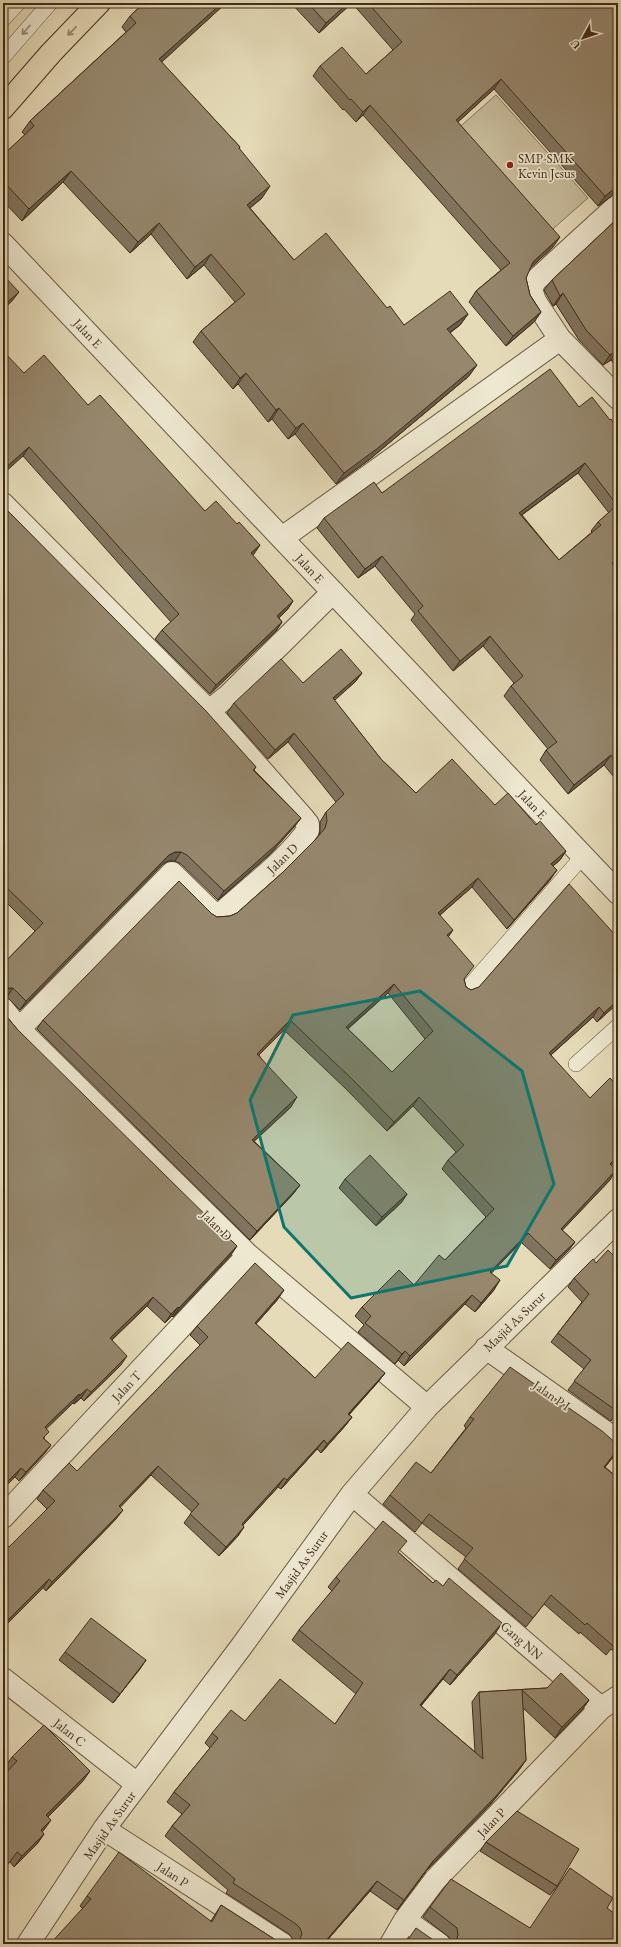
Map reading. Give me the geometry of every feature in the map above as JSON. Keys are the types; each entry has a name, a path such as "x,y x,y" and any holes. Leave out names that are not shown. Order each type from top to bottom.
{"main road":[{"path":"3,108 51,53 99,3"}],"street":[{"path":"618,205 532,286 531,293 560,339 618,398"},
{"name":"Jalan E","path":"3,244 618,893"},
{"path":"282,538 560,339"},
{"path":"3,504 209,711 229,695 333,592"},
{"name":"Jalan D","path":"20,1029 172,873 214,914 218,915 284,857 308,830 308,824 304,819 209,711"},
{"name":"Jalan D","path":"3,1010 20,1029 248,1255 427,1407"},
{"name":"Masjid As Surur","path":"28,1944 104,1830 137,1784 241,1647 352,1494 427,1407 618,1220"},
{"name":"Jalan T","path":"3,1517 248,1255"},
{"name":"Jalan P I","path":"486,1348 618,1441"},
{"name":"Gang NN","path":"352,1494 609,1703"},
{"name":"Jalan C","path":"3,1679 137,1784"},
{"name":"Jalan P","path":"391,1944 405,1920 435,1880 609,1703"},
{"name":"Jalan P","path":"104,1830 282,1944"},
{"path":"405,1920 440,1944"}],"lane":[{"path":"3,19 18,3"},
{"path":"3,56 50,3"},
{"path":"466,990 583,856"},
{"path":"576,1064 618,1026"}],"highlighted area":[{"path":"420,991 522,1071 554,1184 507,1266 351,1298 284,1227 250,1100 293,1015"}],"shaded area":[{"path":"496,95 588,198 546,235 454,132"}],"building":[{"path":"144,3 222,3 159,59 240,147 239,148 270,186 247,205 294,260 326,233 387,308 390,306 404,325 450,291 468,314 447,329 477,365 378,448 344,473 303,423 296,428 279,408 276,410 246,373 240,378 201,331 245,294 211,254 195,267 159,223 138,242 71,171 29,209 3,181 3,155 34,126 30,121 136,23 130,16"},
{"path":"308,3 348,3 326,23"},
{"name":"SMP-SMK Kevin Jesus","path":"368,3 618,3 618,186 605,196 501,79 456,120 560,237 533,262 526,278 530,295 541,312 513,336 476,291 510,263 370,105 363,112 351,99 350,100 320,66 342,47 366,74 402,42"},
{"path":"618,218 618,350 610,355 586,330 563,293 560,296 552,280"},
{"path":"3,275 19,292 3,306"},
{"path":"3,351 24,373 44,355 88,405 100,395 205,511 216,501 237,524 239,522 260,545 251,553 293,601 277,616 282,622 216,685 162,630 179,614 29,447 3,470"},
{"path":"550,369 579,407 592,397 618,429 618,558 612,563 618,571 618,764 611,755 574,785 546,750 557,742 511,686 523,676 490,636 460,661 418,611 423,606 382,556 365,569 324,518 374,482 382,493","holes":["585,463 617,505 598,522 601,525 559,560 519,513"]},
{"path":"3,506 206,711 256,767 253,770 301,818 277,844 224,891 187,855 181,852 175,852 169,855 26,1001 13,988 3,990 3,960 5,962 43,923 3,884"},
{"path":"341,649 362,673 333,698 381,759 416,793 452,759 495,805 508,793 536,825 540,821 566,851 551,864 557,870 514,920 478,878 438,913 453,930 447,935 474,966 464,979 466,987 471,990 479,987 569,884 618,938 618,1000 604,1013 599,1007 549,1053 590,1098 610,1078 618,1087 618,1156 610,1164 616,1170 561,1229 575,1242 556,1260 528,1233 490,1272 500,1280 481,1303 472,1295 410,1356 405,1351 402,1354 365,1323 371,1316 362,1307 399,1270 414,1285 439,1255 445,1260 494,1209 448,1160 464,1145 419,1097 394,1122 352,1079 290,1020 257,1054 297,1097 252,1140 300,1185 257,1231 43,1020 179,881 212,914 217,917 230,916 237,913 282,873 325,828 327,821 326,812 344,794 294,733 275,750 234,703 281,659 303,683","holes":["394,984 433,1031 392,1072 346,1027"]},
{"path":"3,1012 17,1029 237,1246 179,1308 178,1307 171,1314 153,1297 110,1338 127,1356 91,1392 87,1389 80,1395 79,1394 45,1427 49,1432 43,1438 51,1445 26,1472 21,1468 3,1486"},
{"path":"370,1155 407,1194 382,1217 345,1179"},
{"path":"608,1250 613,1255 618,1250 617,1411 574,1381 591,1360 558,1333 589,1294 574,1278 593,1259 596,1263"},
{"path":"255,1263 284,1290 255,1323 315,1378 348,1342 385,1373 348,1414 352,1417 327,1444 324,1440 287,1480 284,1478 242,1524 244,1527 226,1547 190,1514 199,1504 158,1466 119,1506 123,1510 52,1582 49,1579 3,1625 3,1541 9,1547 55,1501 43,1490 69,1463 77,1471 208,1337 197,1326"},
{"path":"510,1367 602,1431 618,1445 618,1449 604,1467 618,1478 618,1640 613,1646 587,1623 585,1625 551,1595 533,1618 464,1559 473,1548 429,1514 422,1523 390,1495 416,1462 431,1473 474,1419 470,1417"},
{"path":"383,1521 407,1541 398,1552 433,1583 436,1580 443,1586 449,1578 502,1623 457,1675 450,1669 420,1705 483,1759 479,1692 547,1688 561,1673 589,1700 562,1727 522,1690 526,1760 496,1796 433,1861 404,1900 377,1881 323,1944 296,1944 302,1934 300,1928 296,1924 233,1883 235,1879 172,1826 190,1805 174,1792 218,1738 212,1733 231,1710 245,1721 280,1679 335,1724 363,1683 299,1630 340,1581 336,1577"},
{"path":"91,1618 146,1660 120,1694 65,1652"},
{"path":"44,1725 90,1771 46,1815 51,1820 41,1830 44,1834 22,1856 17,1852 3,1871 3,1776 17,1761 12,1757"},
{"path":"517,1811 579,1849 557,1886 486,1842"},
{"path":"119,1852 212,1922 221,1905 282,1944 50,1944 91,1899 87,1896"},
{"path":"570,1868 613,1898 607,1908 618,1916 618,1944 453,1944 458,1935 457,1928 430,1907 451,1879 530,1928"},
{"path":"416,1928 439,1944 405,1944"}],"place":[{"name":"SMP-SMK Kevin Jesus","path":"510,165"}]}
